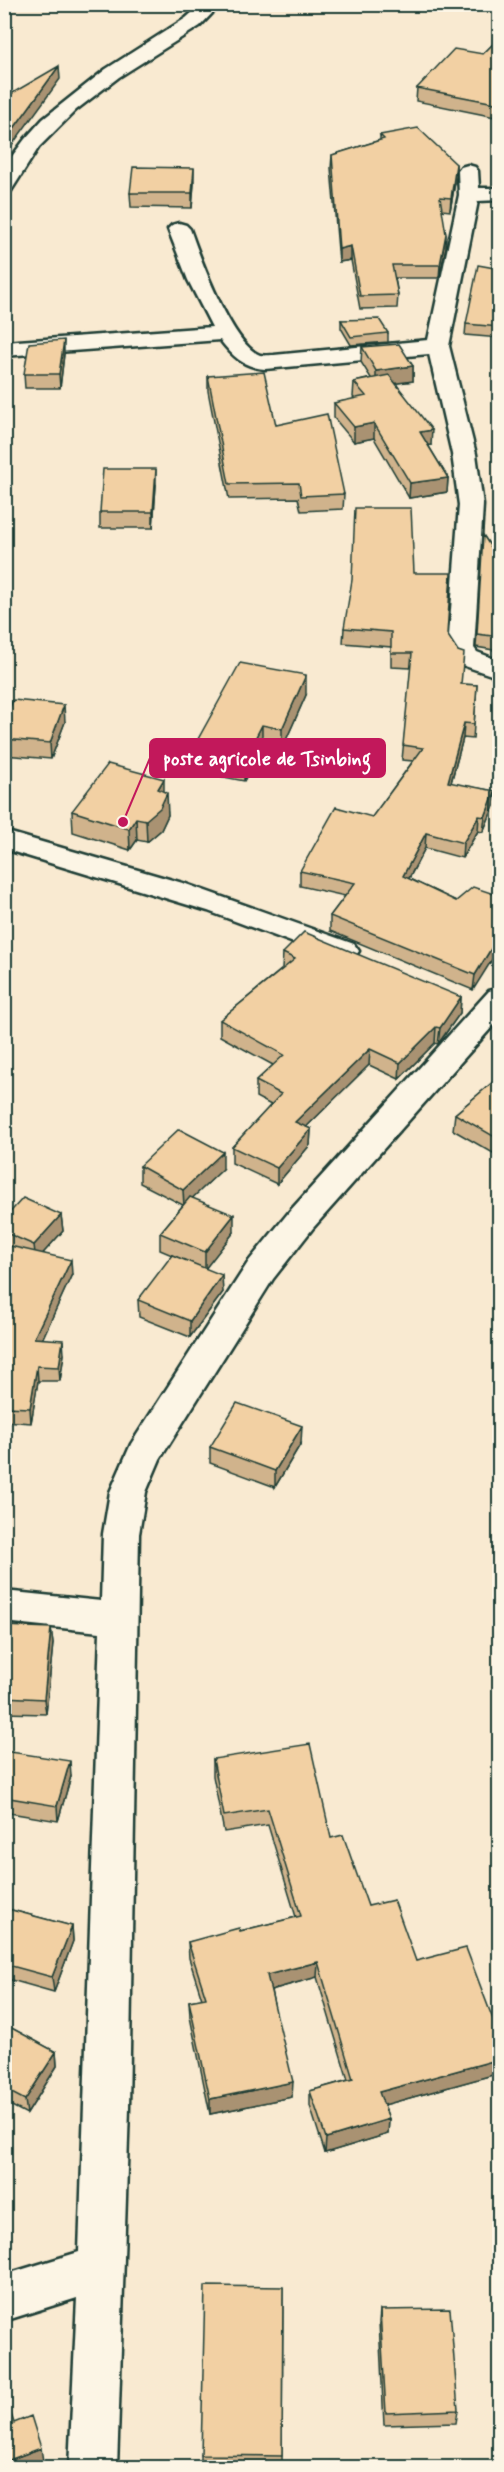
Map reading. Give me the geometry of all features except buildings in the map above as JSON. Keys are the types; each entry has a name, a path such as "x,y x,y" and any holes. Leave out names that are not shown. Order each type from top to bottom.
{"street":[{"path":"4,187 23,153 90,88 159,42 187,27 212,4"},
{"path":"500,194 469,183 438,346 465,454 471,505 461,649 468,658 500,670"},
{"path":"179,229 208,300 226,333 250,358 261,361 438,346"},
{"path":"4,349 226,333"},
{"path":"4,840 186,894 296,931 371,962"},
{"path":"93,2468 107,2108 121,1534 128,1492 144,1454 261,1270 482,1002"},
{"path":"4,1606 119,1619"},
{"path":"4,2298 99,2268"}],"place":[{"name":"poste agricole de Tsinbing","path":"123,822"}]}
